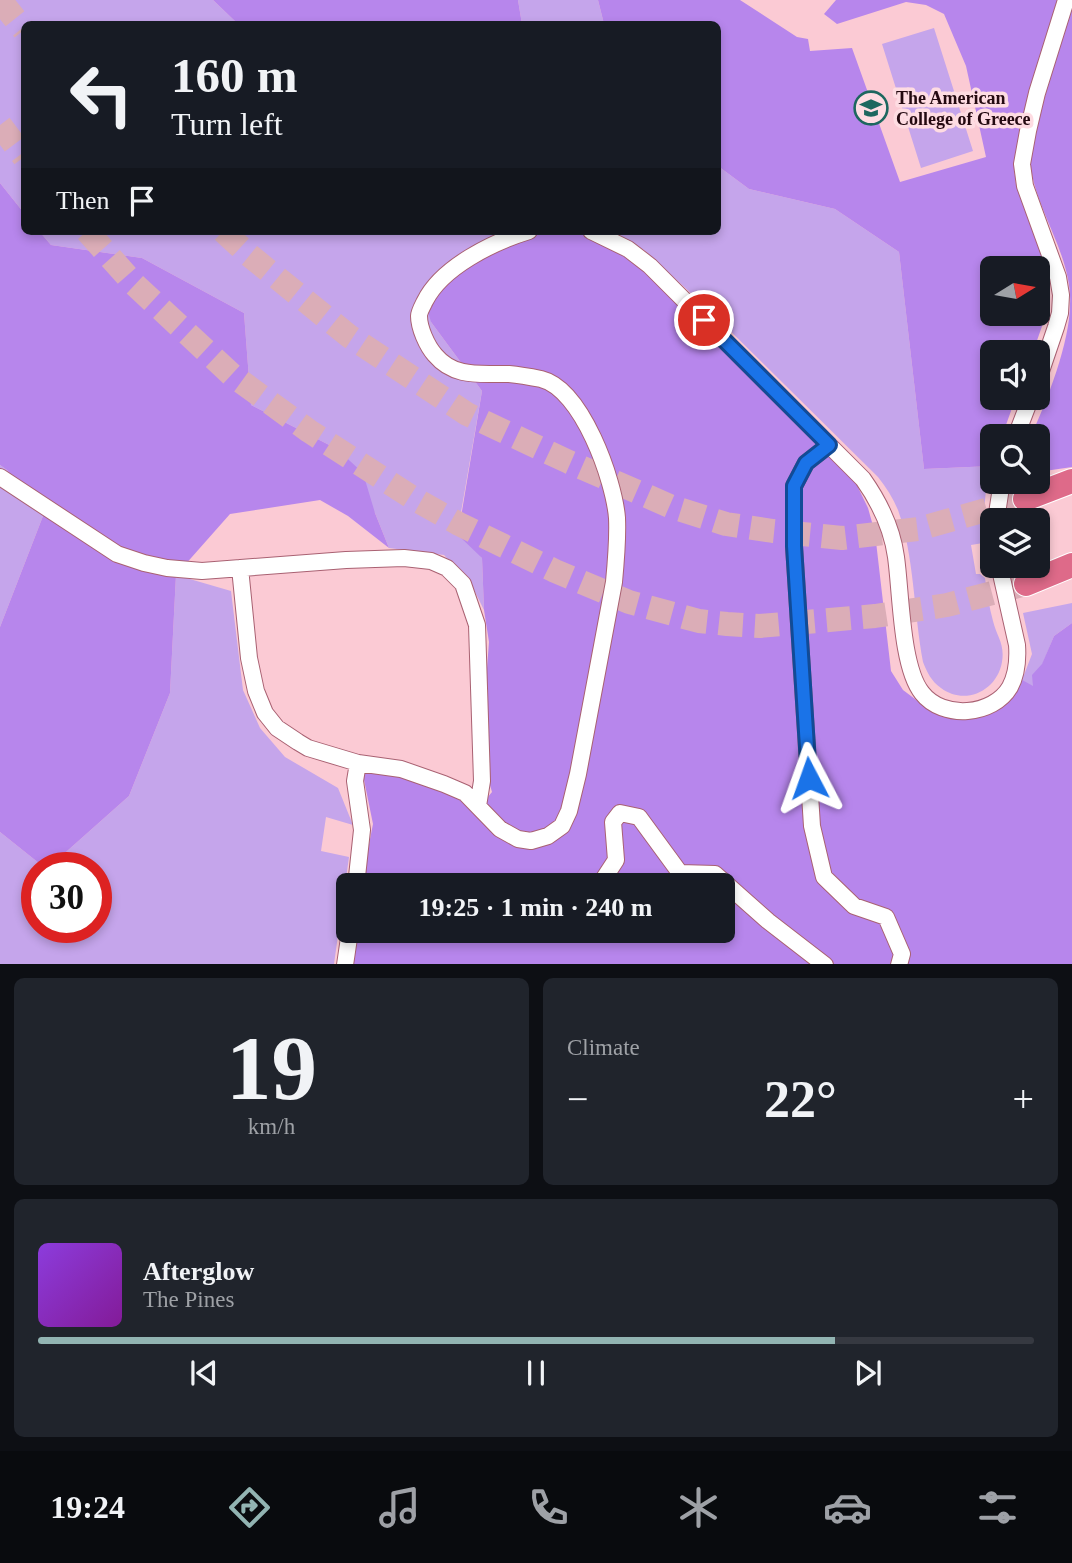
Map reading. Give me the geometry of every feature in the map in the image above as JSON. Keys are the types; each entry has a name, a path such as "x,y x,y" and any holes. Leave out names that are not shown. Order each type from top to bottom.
{"highway":[{"path":"1072,481 1025,499 1072,490"},
{"path":"1072,565 1026,584 1072,578"}],"street":[{"path":"1050,345 1060,313 1061,295 1058,277 1026,186 1022,164 1037,93 1066,0"},
{"path":"240,568 249,657 256,691 265,713 277,728 309,748 358,763 401,769 465,793 500,830 518,839 531,841 548,836 562,826 569,811 578,774 614,582 617,516 607,473 575,404 559,387 544,379 511,374 470,374 454,370 435,356 423,335 419,315 431,290 454,269 479,252 515,235"},
{"path":"599,235 628,249 650,266 863,479 882,510 896,556 911,671 921,692 942,708 951,711 988,706 1003,695 1013,679 1017,645 1002,578"},
{"path":"829,445 806,463 794,486 794,546 812,826 824,877 854,906 886,917 902,954 900,964"},
{"path":"0,477 117,554 167,568 202,571 404,558 431,561 447,568 463,584 478,625 481,781 478,806"},
{"path":"357,873 362,830 355,781 358,763"},
{"path":"607,873 615,860 613,822 620,813 639,817 681,873"},
{"path":"735,891 825,964"},
{"path":"345,964 348,943"}],"shaded area":[{"path":"5,0 213,0 235,21 21,21 21,209 0,183 0,3"},
{"path":"213,0 518,0 522,21 235,21"},
{"path":"518,0 598,0 603,21 522,21"},
{"name":"The American College of Greece","path":"598,0 740,0 797,37 808,39 810,51 852,48 900,182 986,157 966,66 944,14 926,5 906,2 837,24 824,14 836,0 1057,0 1018,141 1014,168 1016,185 1042,256 980,256 980,326 1042,326 1037,340 980,340 980,410 1011,410 1006,424 980,424 980,467 924,469 899,252 835,209 749,189 721,168 721,21 603,21"},
{"path":"1072,7 1072,467 1050,470 1050,424 1036,424 1042,410 1050,410 1050,389 1066,336 1070,298 1064,263 1036,189 1031,167 1045,95"},
{"path":"934,28 973,151 921,168 882,44"},
{"path":"721,168 749,189 835,209 899,252 924,469 980,467 980,494 986,494 984,508 980,508 980,544 971,545 976,574 985,578 990,610 1003,656 999,672 987,688 979,693 960,696 941,688 930,676 923,662 911,565 903,527 887,489 707,308 644,250 612,235 721,235"},
{"path":"0,183 21,209 21,235 42,235 51,245 142,258 244,313 251,405 337,449 363,473 389,548 348,516 320,500 230,514 176,575 170,693 129,796 66,852 25,852 0,832 0,627 43,516 7,470 0,465"},
{"path":"42,235 507,235 431,322 482,391 459,524 482,558 484,610 472,586 444,555 389,548 375,513 337,449 251,405 244,313 142,258 51,245"},
{"path":"505,235 606,235 852,475 868,508 875,533 891,671 903,690 919,702 935,709 984,705 1017,677 1033,686 1032,675 1042,664 1054,636 1072,623 1072,964 349,964 352,943 735,943 735,873 363,873 373,824 363,775 373,764 450,790 467,806 477,810 492,792 482,757 478,705 487,668 489,642 484,610 482,558 458,535 482,391 431,322 422,292"},
{"path":"0,465 7,470 43,516 0,627"},
{"path":"176,575 231,591 243,690 260,728 285,757 338,788 353,825 326,817 321,851 349,857 347,873 336,873 337,943 334,964 0,964 0,832 25,852 21,852 21,943 112,943 112,852 66,852 129,796 170,693"},
{"path":"1072,603 1072,623 1054,636 1033,687 1017,677 1019,672 1024,675 1032,654 1023,613"}],"tunnel":[{"path":"0,0 21,26"},
{"path":"0,125 21,153"},
{"path":"91,235 134,284 232,375 309,431 413,498 459,524 555,571 629,602 699,621 760,626 875,616 947,605 1026,584"},
{"path":"227,235 349,336 467,414 672,507 726,524 842,538 918,529 1025,499"}],"place":[{"name":"The American College of Greece","path":"871,108"}],"route":[{"path":"704,320 829,445 806,463 794,486 794,546 809,778"}]}
